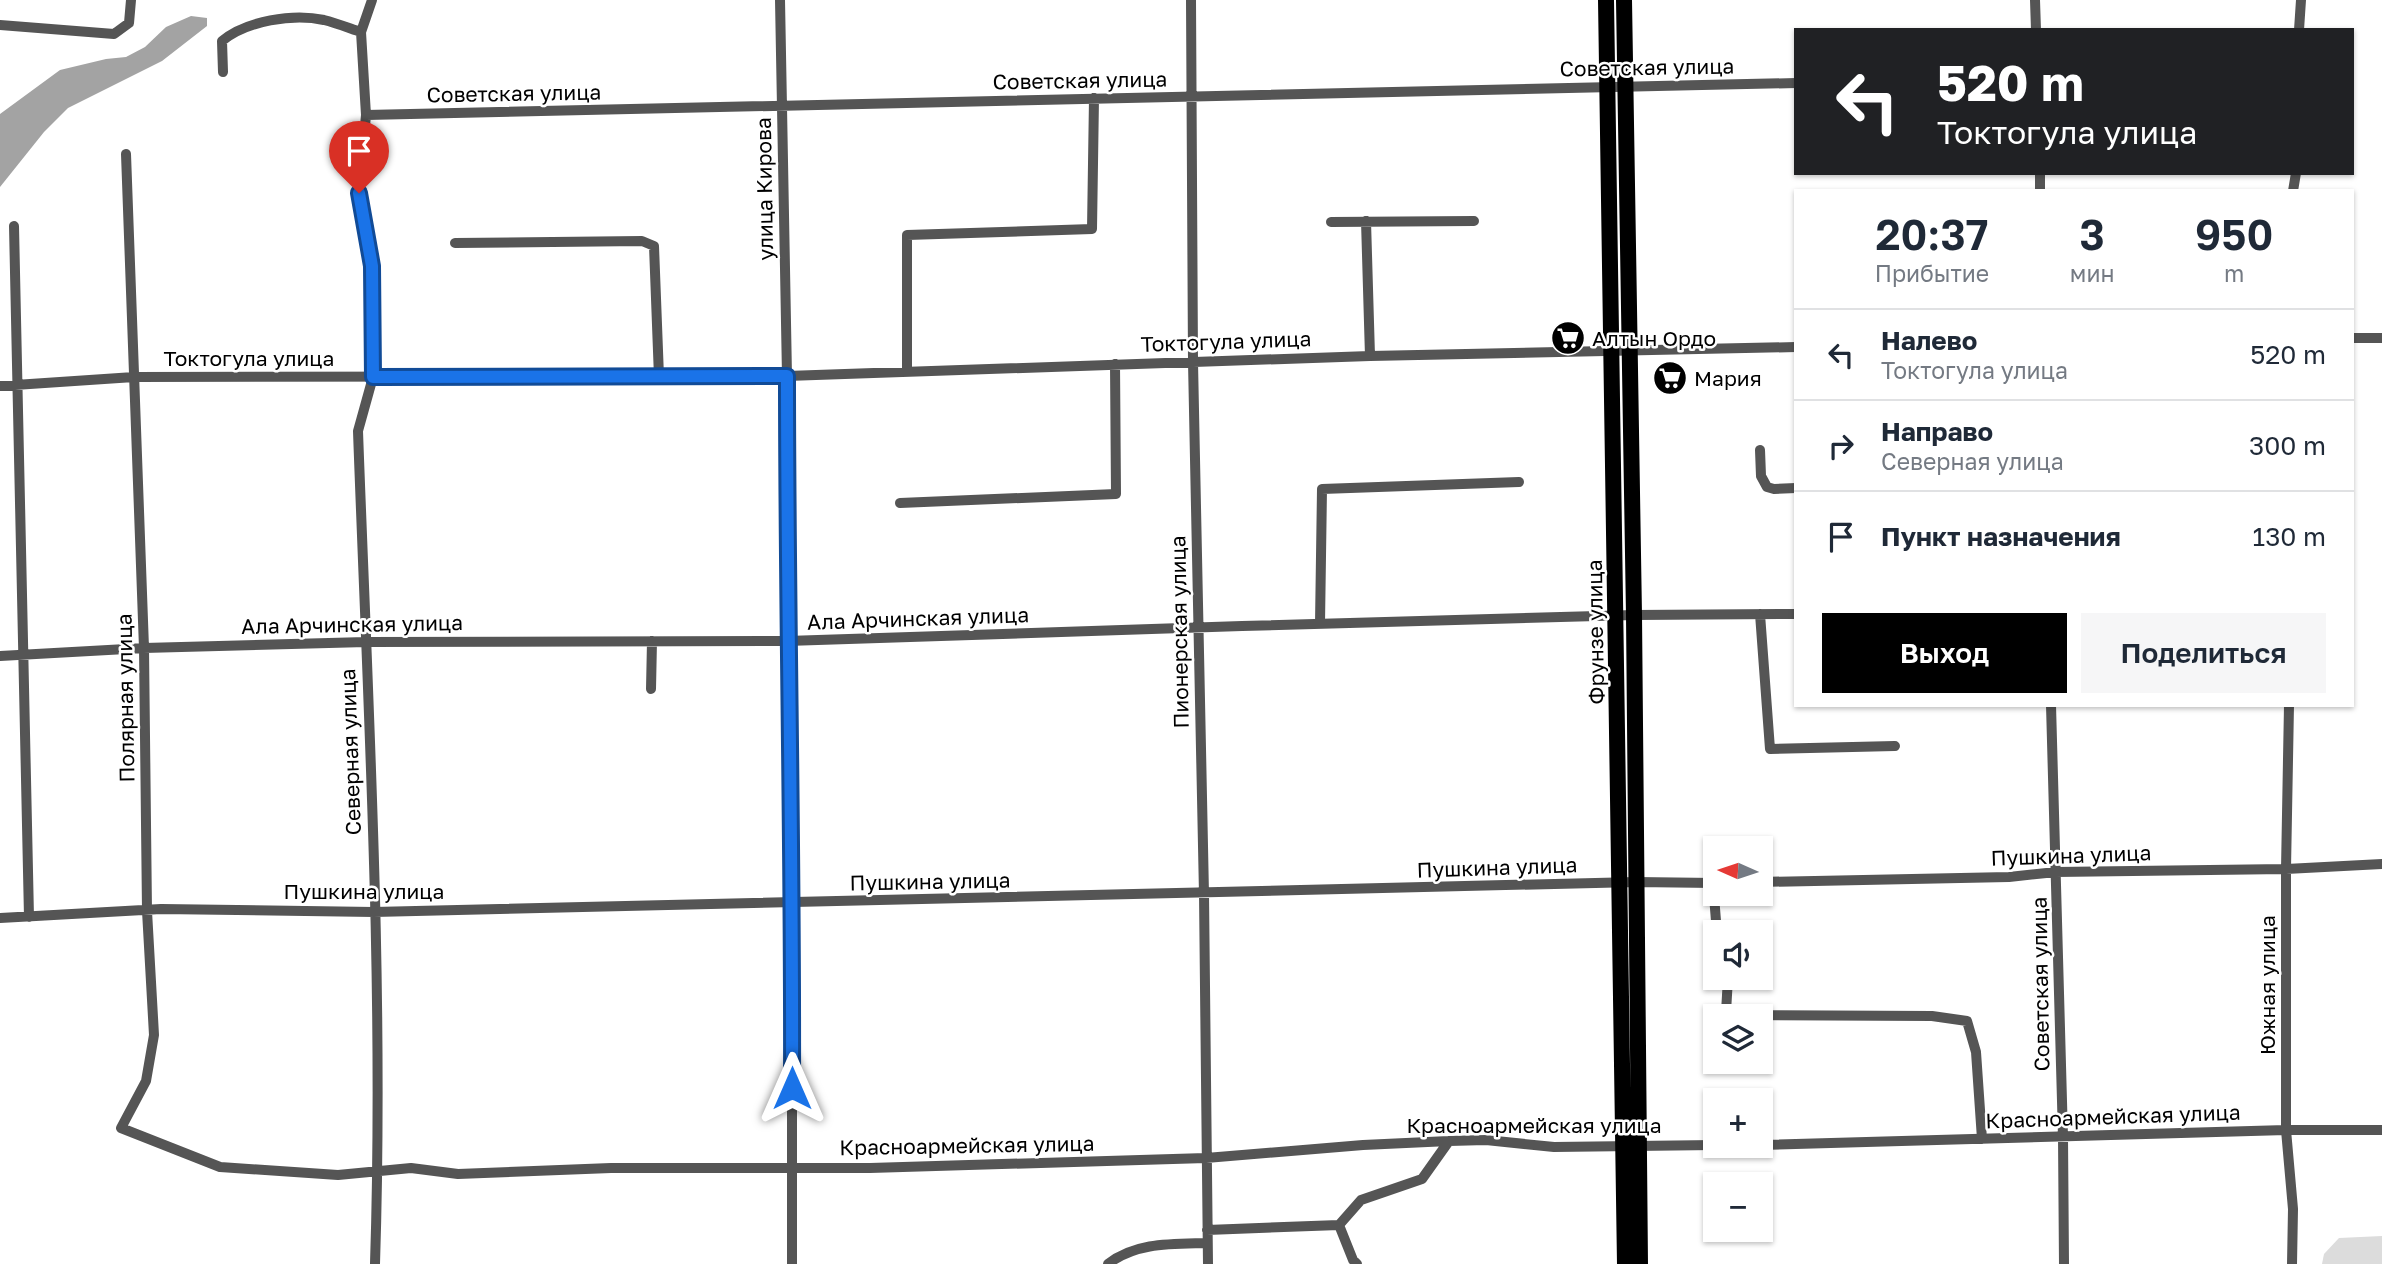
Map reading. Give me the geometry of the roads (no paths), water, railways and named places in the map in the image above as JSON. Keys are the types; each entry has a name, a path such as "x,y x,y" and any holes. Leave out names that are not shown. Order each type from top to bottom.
{"main road":[{"name":"Фрунзе улица","path":"1606,0 1616,616 1628,883 1631,1146 1625,1264"},
{"name":"Фрунзе улица","path":"1624,0 1634,615 1628,883"},
{"name":"Фрунзе улица","path":"1631,1146 1640,1264"}],"street":[{"path":"0,25 114,33 129,23 131,0"},
{"path":"223,72 222,41 232,32 266,22 322,19 361,32 372,0"},
{"name":"улица Кирова","path":"780,0 787,376 787,641 793,903 792,1264"},
{"name":"Пионерская улица","path":"1191,0 1193,362 1204,894 1208,1264"},
{"path":"2035,0 2036,28"},
{"path":"2299,28 2301,0"},
{"name":"Северная улица","path":"361,32 366,115 359,193 372,266 373,377 358,431 374,912 378,1172 375,1264"},
{"name":"Советская улица","path":"366,115 1794,83"},
{"path":"907,372 907,235 1092,229 1094,99"},
{"name":"Полярная улица","path":"126,154 144,648 147,911 154,1035 146,1081 121,1128 220,1167"},
{"path":"1366,221 1370,356"},
{"path":"1331,222 1474,221"},
{"path":"15,226 29,917"},
{"path":"455,243 642,241 654,246 659,377"},
{"path":"2354,338 2382,338"},
{"name":"Токтогула улица","path":"0,386 134,377 787,376 1370,356 1794,347"},
{"path":"900,503 1116,494 1115,364"},
{"path":"1760,450 1762,476 1767,487 1794,488"},
{"path":"1320,624 1322,489 1519,482"},
{"path":"1760,614 1770,749 1895,746"},
{"name":"Ала Арчинская улица","path":"0,656 144,648 366,642 787,641 1634,615 1794,614"},
{"path":"651,689 652,641"},
{"name":"Советская улица","path":"2051,707 2064,1264"},
{"name":"Южная улица","path":"2289,707 2286,1130 2292,1209 2292,1264"},
{"name":"Пушкина улица","path":"1773,882 2009,877 2056,872 2286,869 2382,864"},
{"name":"Пушкина улица","path":"0,918 161,909 374,912 1703,883"},
{"path":"1728,990 1727,1012 1740,1015 1932,1016 1967,1021 1976,1052 1982,1139"},
{"name":"Красноармейская улица","path":"1773,1144 2286,1130 2382,1130"},
{"name":"Красноармейская улица","path":"220,1167 338,1175 411,1168 458,1174 611,1168 870,1168 1206,1158 1449,1141 1486,1140 1554,1147 1703,1145"},
{"path":"1207,1230 1339,1225 1361,1200 1422,1179 1449,1141"},
{"path":"1339,1225 1357,1264"},
{"path":"1108,1264 1120,1254 1158,1244 1207,1243"}],"place":[{"name":"Алтын Ордо","path":"1568,338"},
{"name":"Мария","path":"1670,378"}]}
